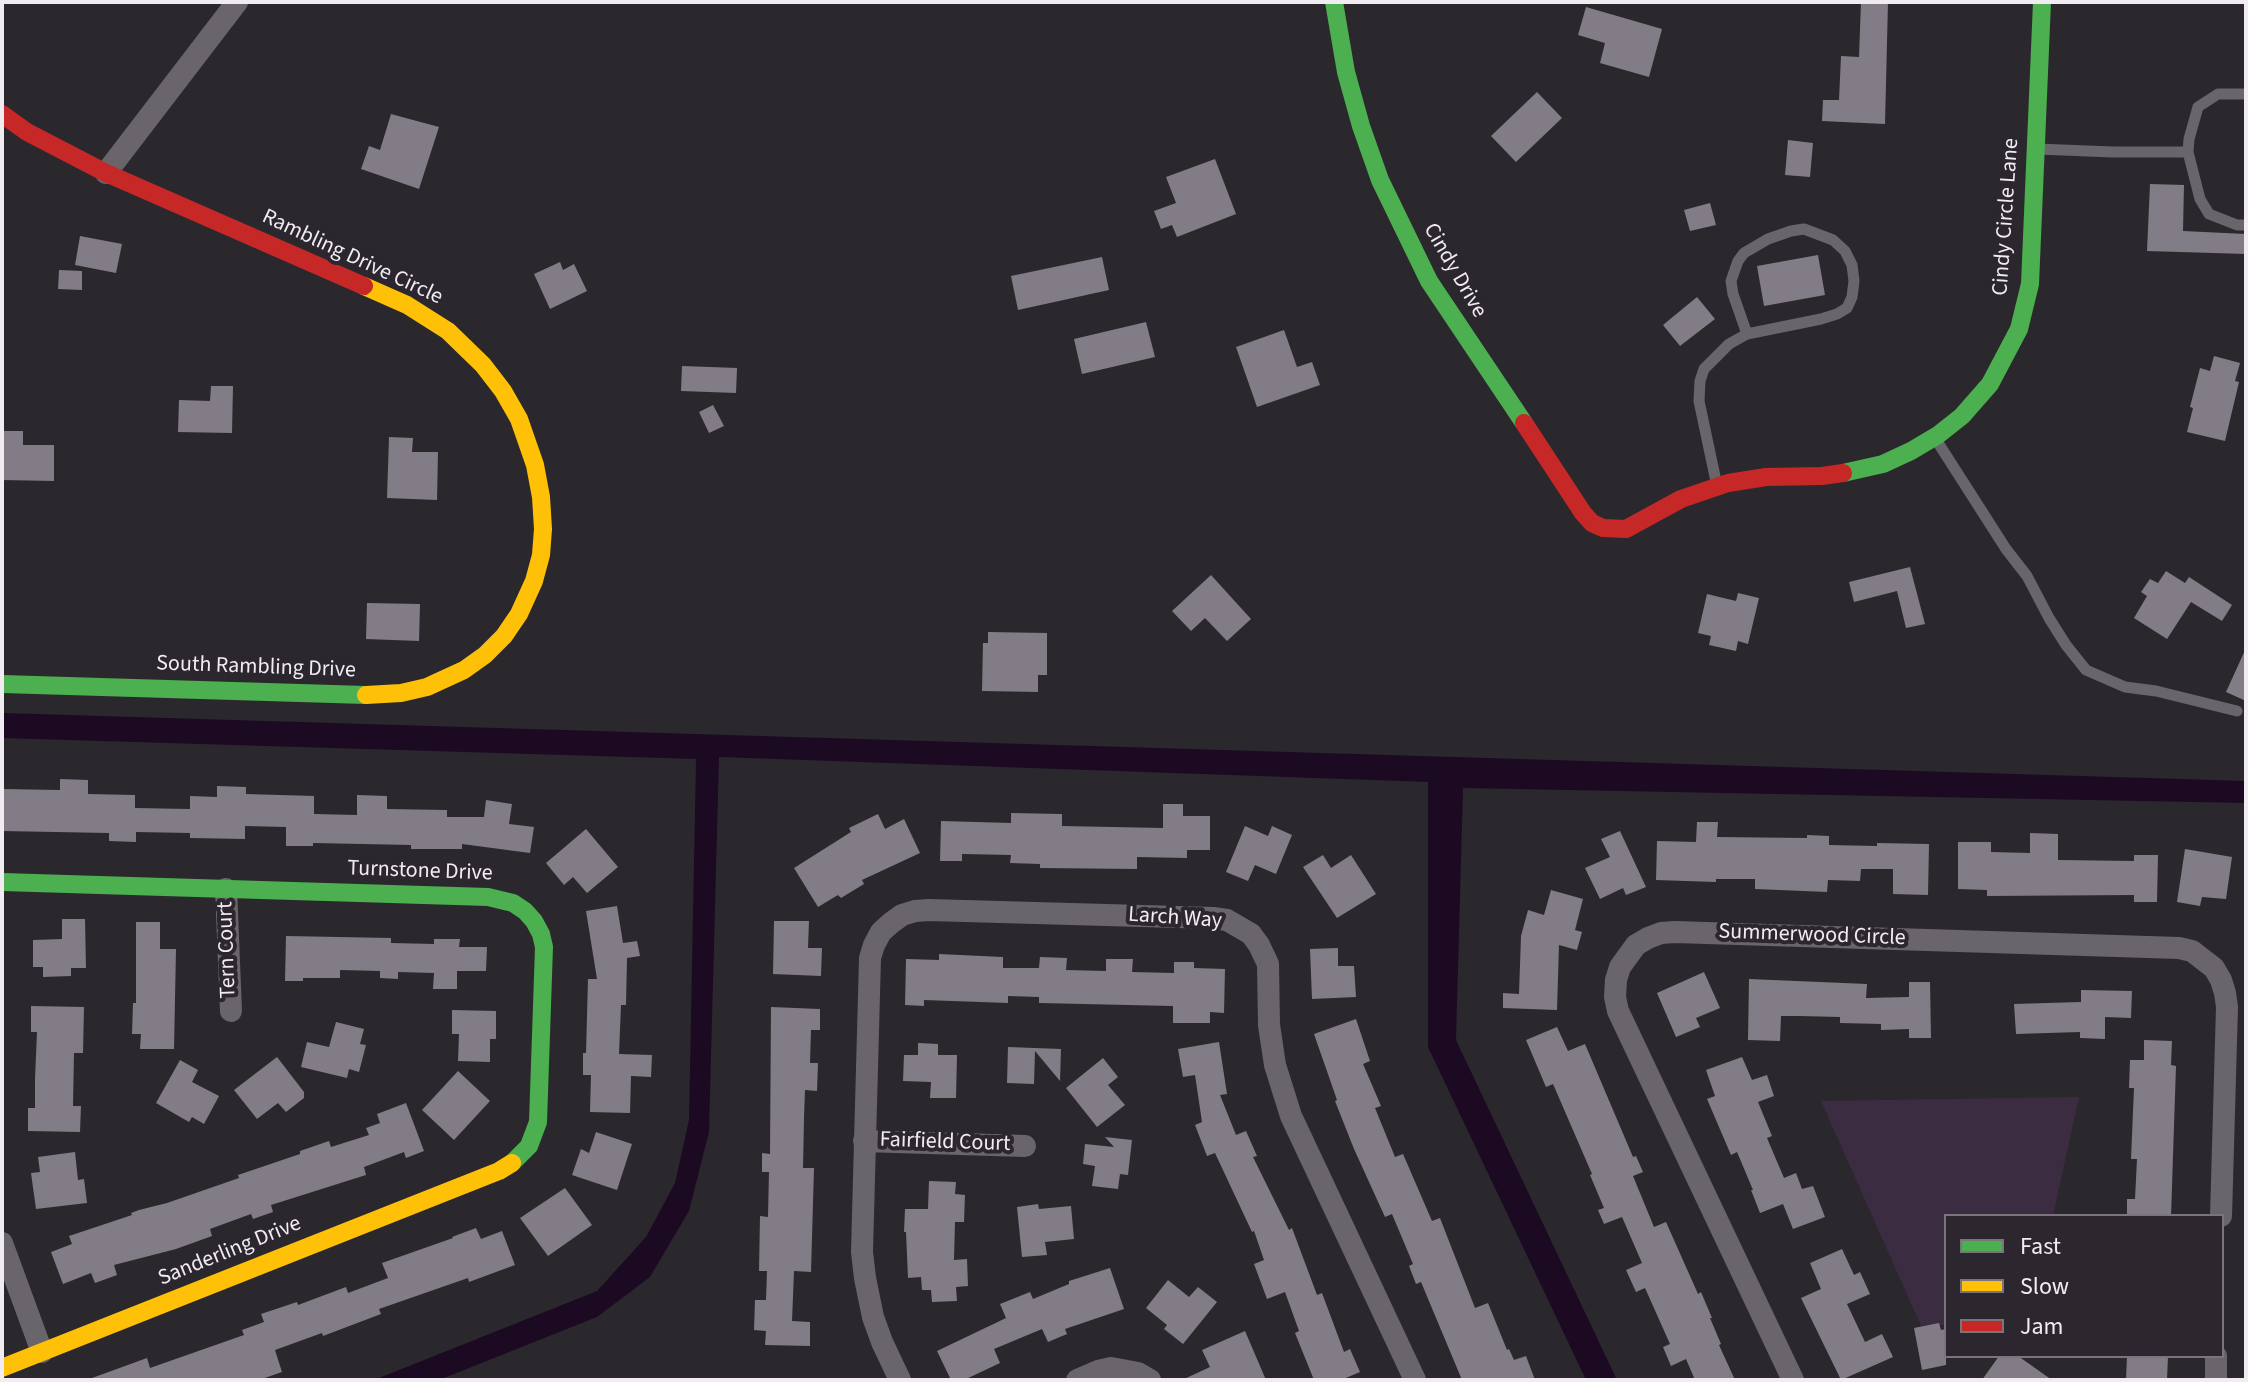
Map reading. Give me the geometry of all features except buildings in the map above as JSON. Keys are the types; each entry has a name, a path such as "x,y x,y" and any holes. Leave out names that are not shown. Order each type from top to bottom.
{"street":[{"path":"106,173 237,2"},
{"name":"Cindy Drive","path":"1334,2 1346,72 1361,126 1380,180 1403,231 1429,281 1583,513 1592,523 1603,528"},
{"name":"Cindy Circle Lane","path":"1603,528 1626,529 1681,499 1717,486 1766,477 1853,472 1883,464 1935,437 1962,416 1990,384 2019,329 2032,269 2042,2"},
{"name":"Rambling Drive Circle","path":"2,114 27,132 106,173 407,305 448,331 483,365 503,391 531,449 541,497 543,529 541,555 530,593 495,646"},
{"name":"South Rambling Drive","path":"2,684 388,694 440,682 464,670 495,646"},
{"name":"Turnstone Drive","path":"2,882 488,897 513,903 534,921 544,947 538,1122 529,1146 520,1156 499,1171 475,1180"},
{"name":"Tern Court","path":"226,889 231,1011"},
{"name":"Larch Way","path":"900,1380 873,1317 865,1278 862,1238 870,958 881,932 902,915 929,910 1227,920 1251,934 1268,964 1269,1025 1275,1065 1286,1103 1415,1380"},
{"name":"Summerwood Circle","path":"1793,1380 1618,1011 1615,997 1620,967 1636,945 1648,938 1661,933 1690,932 2179,948 2192,951 2214,968 2221,980 2227,1007 2221,1214"},
{"name":"Fairfield Court","path":"864,1141 1025,1146"},
{"name":"Sanderling Drive","path":"2,1368 475,1180"},
{"path":"2,1243 42,1352"},
{"path":"2216,1358 2216,1380"},
{"path":"1077,1380 1111,1368 1138,1373 1150,1380"}],"lane":[{"path":"2246,94 2218,94 2198,107 2188,152 2200,199 2209,214 2237,225 2246,225"},
{"path":"2036,148 2188,152"},
{"path":"1717,486 1699,401 1704,369 1729,344 1747,334 1829,317 1847,308 1854,281 1852,265 1845,251 1833,240 1804,229 1768,239 1744,253 1731,281 1747,334"},
{"path":"1935,437 2006,549 2027,576 2066,645 2086,670 2125,687 2156,691 2237,711"}],"shaded area":[{"path":"2,713 2246,781 2246,803 1463,788 1456,1040 1617,1380 1586,1380 1428,1047 1428,782 719,757 709,1132 689,1211 650,1277 597,1317 439,1380 374,1380 597,1291 646,1237 675,1183 689,1120 696,759 2,738"},
{"path":"2079,1097 2053,1214 1944,1214 1944,1325 1921,1326 1821,1101"}],"traffic: fast":[{"path":"1334,2 1346,72 1380,180 1429,281 1524,423"},
{"path":"1843,473 1883,464 1911,451 1962,416 1990,384 2019,329 2030,284 2042,2"},
{"path":"2,684 366,695"},
{"path":"2,882 488,897 513,903 534,921 544,947 538,1122 529,1146 512,1163"}],"traffic: slow":[{"path":"364,286 407,305 448,331 483,365 503,391 519,419 535,465 543,529 541,555 534,581 519,614 504,636 485,655 464,670 427,687 401,693 366,695"},
{"path":"2,1368 499,1171 512,1163"}],"traffic: jam":[{"path":"2,114 27,132 106,173 364,286"},
{"path":"1524,423 1583,513 1592,523 1603,528 1626,529 1681,499 1728,483 1766,477 1843,473"}]}
